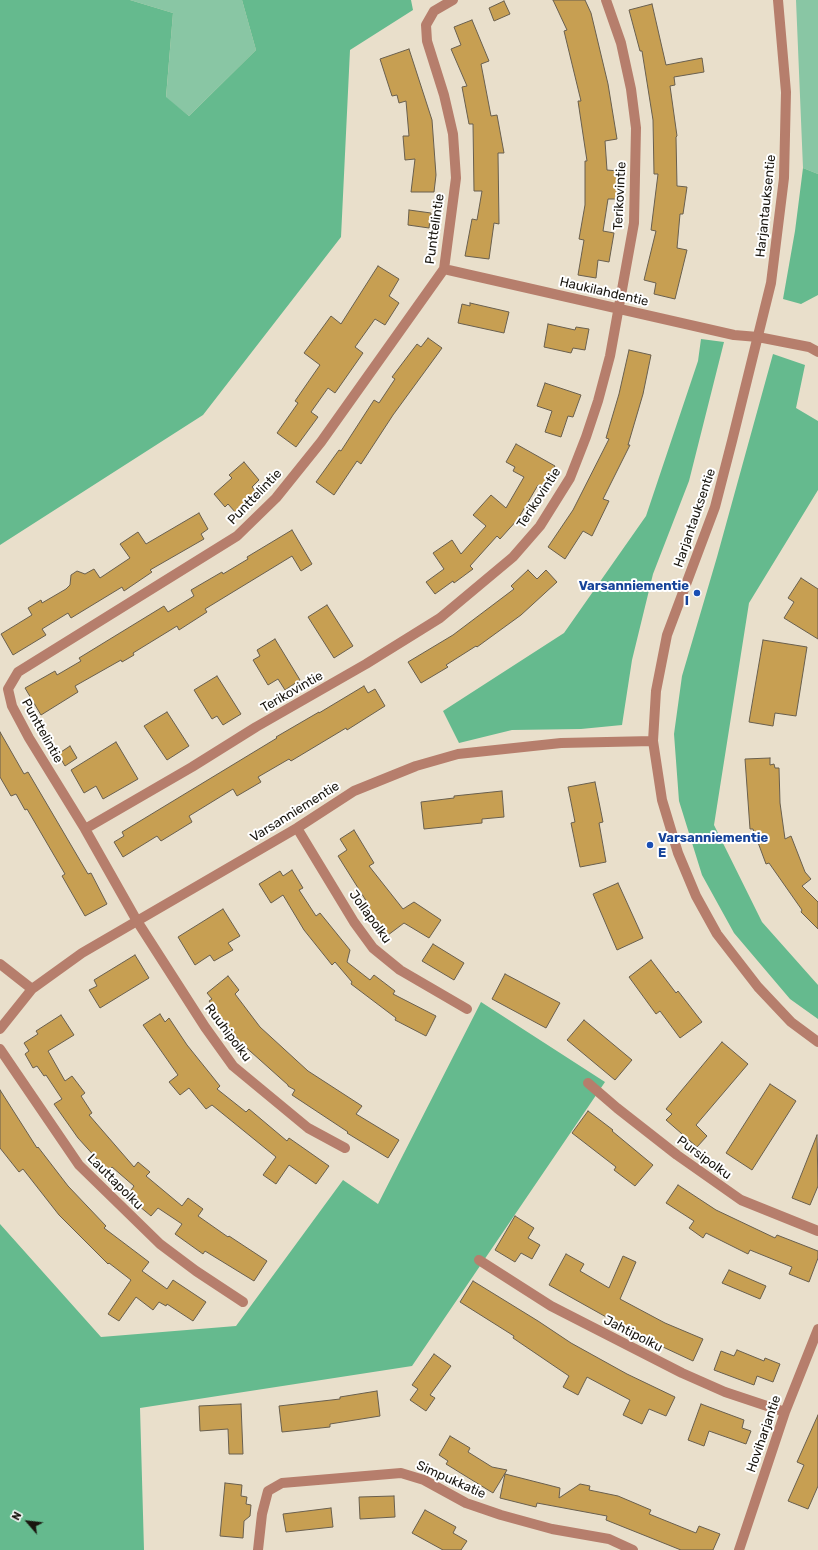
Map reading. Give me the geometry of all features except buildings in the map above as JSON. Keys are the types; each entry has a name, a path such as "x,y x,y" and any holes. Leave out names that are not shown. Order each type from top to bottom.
{"street":[{"name":"Punttelintie","path":"137,921 85,829 29,738 12,706 8,689 18,672 237,536 276,498 321,442 444,269 456,178 453,134 444,95 427,41 426,25 434,10 453,0"},
{"name":"Terikovintie","path":"85,829 366,664 434,622 471,594 513,557 540,526 570,478 598,401 610,356 634,223 636,128 631,89 622,44 606,0"},
{"name":"Harjantauksentie","path":"778,0 786,92 784,178 771,283 715,507 667,635 656,691 653,741 662,800 678,853 696,896 717,934 758,987 791,1022 818,1042"},
{"name":"Haukilahdentie","path":"444,269 734,335 758,337 809,347 818,352"},
{"name":"Varsanniementie","path":"0,1029 32,989 82,953 297,828 354,791 416,766 458,754 561,743 653,741"},
{"name":"Jollapolku","path":"297,828 354,922 373,948 400,970 467,1009"},
{"name":"Ruuhipolku","path":"137,921 205,1027 233,1066 308,1128 345,1148"},
{"path":"0,964 32,989"},
{"name":"Lauttapolku","path":"0,1049 79,1164 160,1244 196,1271 243,1302"},
{"name":"Pursipolku","path":"588,1083 617,1108 678,1155 740,1200 818,1232"},
{"name":"Jahtipolku","path":"479,1260 551,1306 682,1373 725,1392 785,1412"},
{"name":"Hoviharjantie","path":"739,1550 785,1412 818,1329"},
{"name":"Simpukkatie","path":"258,1550 262,1514 268,1491 282,1483 401,1473 424,1480 466,1503 502,1515 552,1529 609,1539 632,1550"}],"green space":[{"path":"0,0 130,0 173,13 166,97 189,116 256,50 242,0 411,0 413,10 350,50 341,237 203,415 0,545"},
{"path":"130,0 242,0 256,50 189,116 166,98 173,13"},
{"path":"796,0 818,0 818,174 803,168"},
{"path":"803,168 818,174 818,295 801,304 783,299 795,231"},
{"path":"701,339 724,342 689,481 653,574 632,660 622,725 581,729 512,730 459,743 443,711 564,633 646,516 698,361"},
{"path":"773,354 805,365 796,408 818,421 818,490 749,603 714,825 762,922 818,985 818,1019 790,999 734,933 702,875 679,801 674,734 682,676 717,557"},
{"path":"481,1002 605,1082 412,1366 140,1408 144,1550 0,1550 0,1224 101,1337 236,1326 343,1180 378,1204"}],"place":[{"name":"Varsanniementie I","path":"697,593"},
{"name":"Varsanniementie E","path":"650,845"}]}
